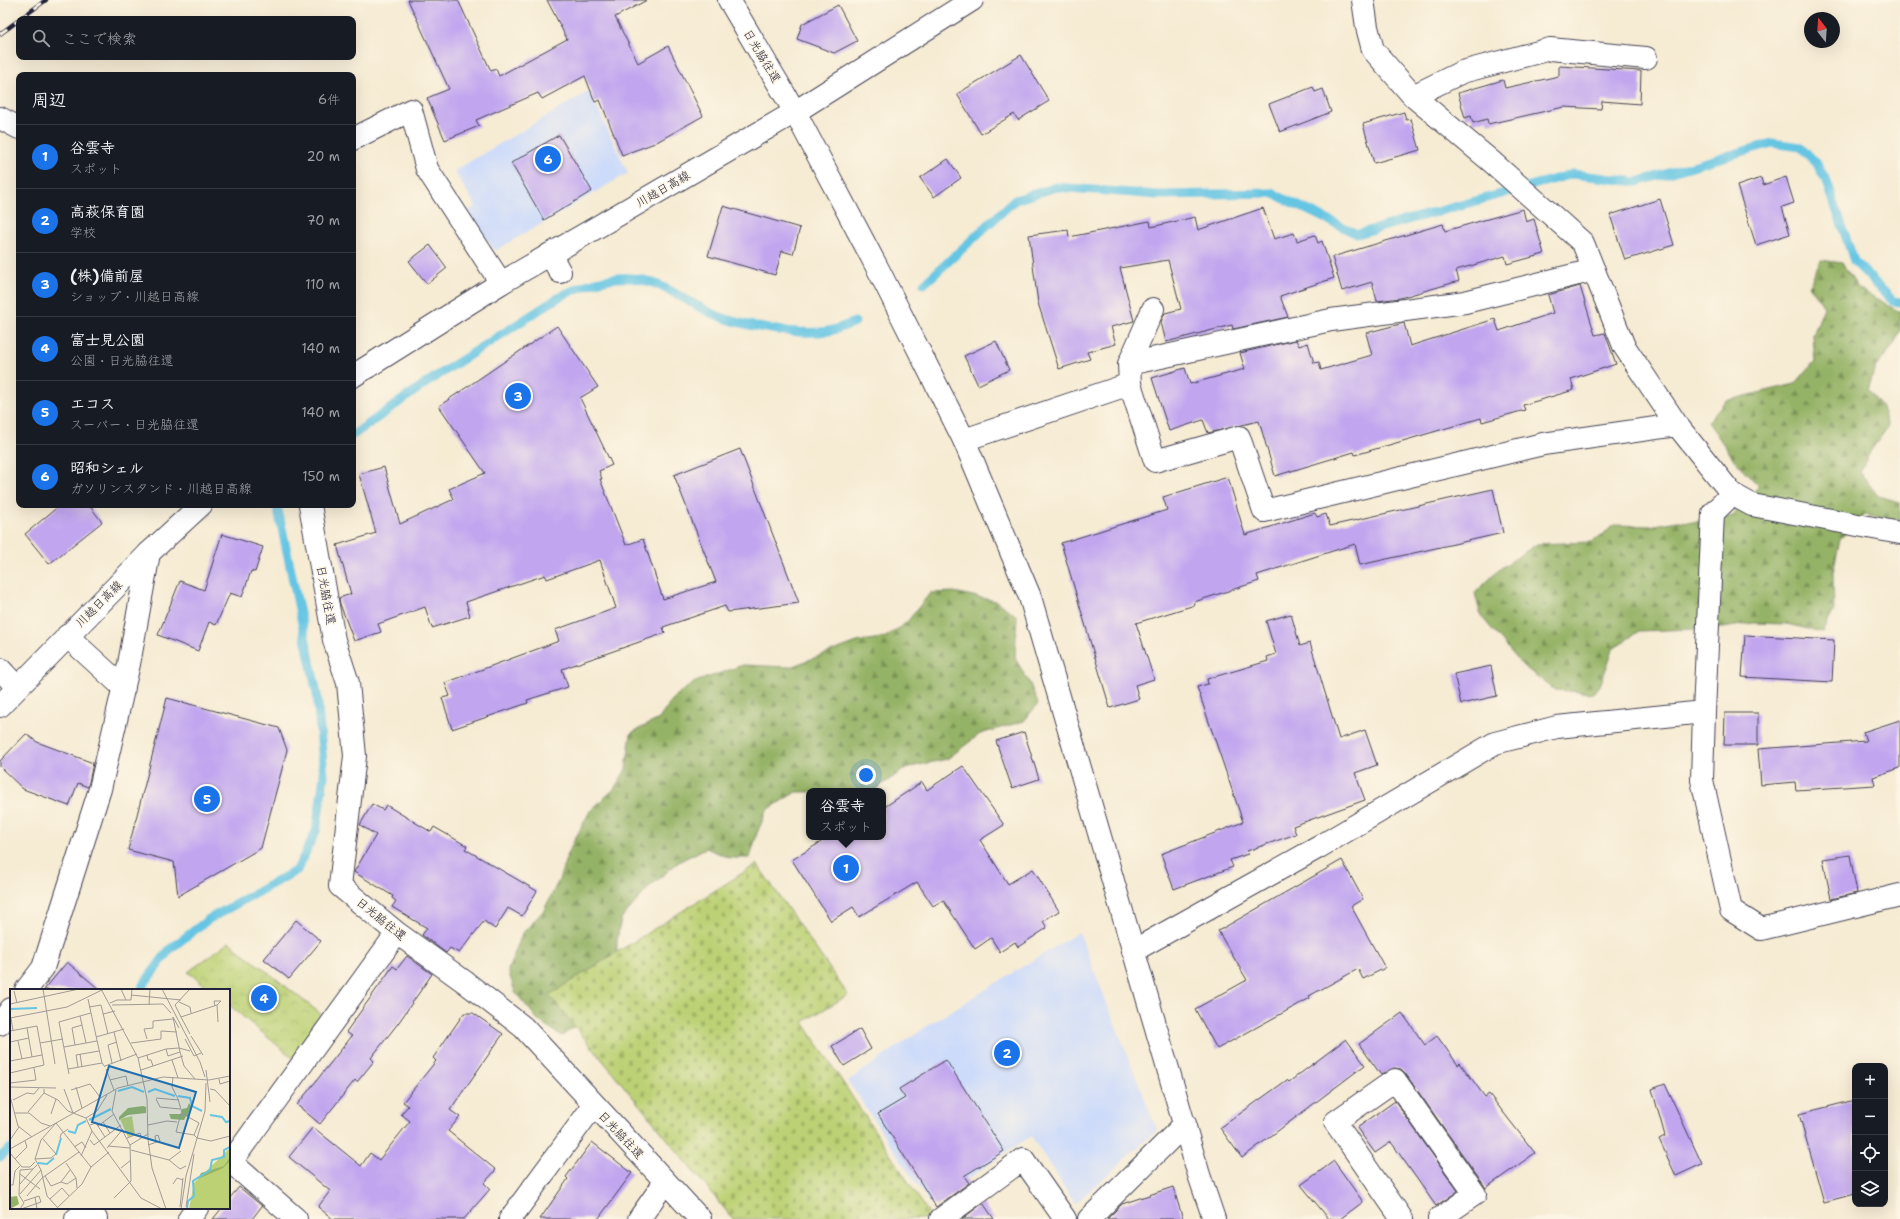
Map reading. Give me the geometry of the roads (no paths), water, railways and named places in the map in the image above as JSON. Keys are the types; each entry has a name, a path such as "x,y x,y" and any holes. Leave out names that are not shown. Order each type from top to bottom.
{"street":[{"name":"日光脇往還","path":"728,0 795,112 913,338 964,440 1030,597 1199,1175 1214,1219"},
{"name":"川越日高線","path":"356,374 501,282 555,263 972,0"},
{"path":"1363,0 1367,27 1374,50 1414,96 1583,243 1624,346 1677,425 1732,494 1752,505 1900,534"},
{"path":"1414,96 1462,72 1550,49 1646,58"},
{"path":"356,138 411,110 427,169 501,282"},
{"path":"0,118 16,126"},
{"path":"964,440 1130,374 1331,320 1465,302 1594,270"},
{"path":"1153,309 1130,374 1155,461 1240,437 1264,511 1543,444 1677,425"},
{"path":"1732,494 1713,513 1702,780 1731,910 1760,929 1900,895"},
{"name":"川越日高線","path":"0,706 17,686 149,554 198,508"},
{"name":"日光脇往還","path":"311,508 334,640 348,684 355,756 340,886 397,933 465,982 523,1027 700,1219"},
{"path":"27,989 42,968 45,960 100,789 124,688 149,554"},
{"path":"67,636 124,688"},
{"path":"0,669 17,686"},
{"path":"1133,951 1319,847 1495,743 1557,727 1704,712"},
{"path":"296,1219 230,1164 397,933"},
{"path":"0,1024 10,1010"},
{"path":"1402,1219 1335,1122 1395,1080 1475,1194 1439,1219"},
{"path":"510,1219 594,1105"},
{"path":"1089,1219 1185,1124"},
{"path":"941,1219 1023,1159 1065,1219"},
{"path":"639,1219 665,1182"},
{"path":"189,1219 196,1209"},
{"path":"76,1219 87,1211 96,1219"}],"waterway":[{"path":"924,284 1015,200 1056,187 1158,195 1272,193 1357,234 1573,174 1637,182 1772,143 1801,147 1817,164 1827,182 1854,261 1893,301 1900,302"},
{"path":"356,433 426,383 561,296 588,284 608,279 628,278 647,281 665,288 700,308 721,317 768,329 801,332 829,331 855,322"},
{"path":"142,989 143,985 170,949 209,919 297,870 316,831 324,776 317,694 278,508"},
{"path":"0,1157 10,1149"}],"railway":[{"path":"24,16 46,0"},
{"path":"0,34 16,22"}],"place":[{"name":"昭和シェル","path":"548,159"},
{"name":"(株)備前屋","path":"518,396"},
{"name":"エコス","path":"207,799"},
{"name":"谷雲寺","path":"846,868"},
{"name":"富士見公園","path":"264,998"},
{"name":"高萩保育園","path":"1007,1053"}]}
